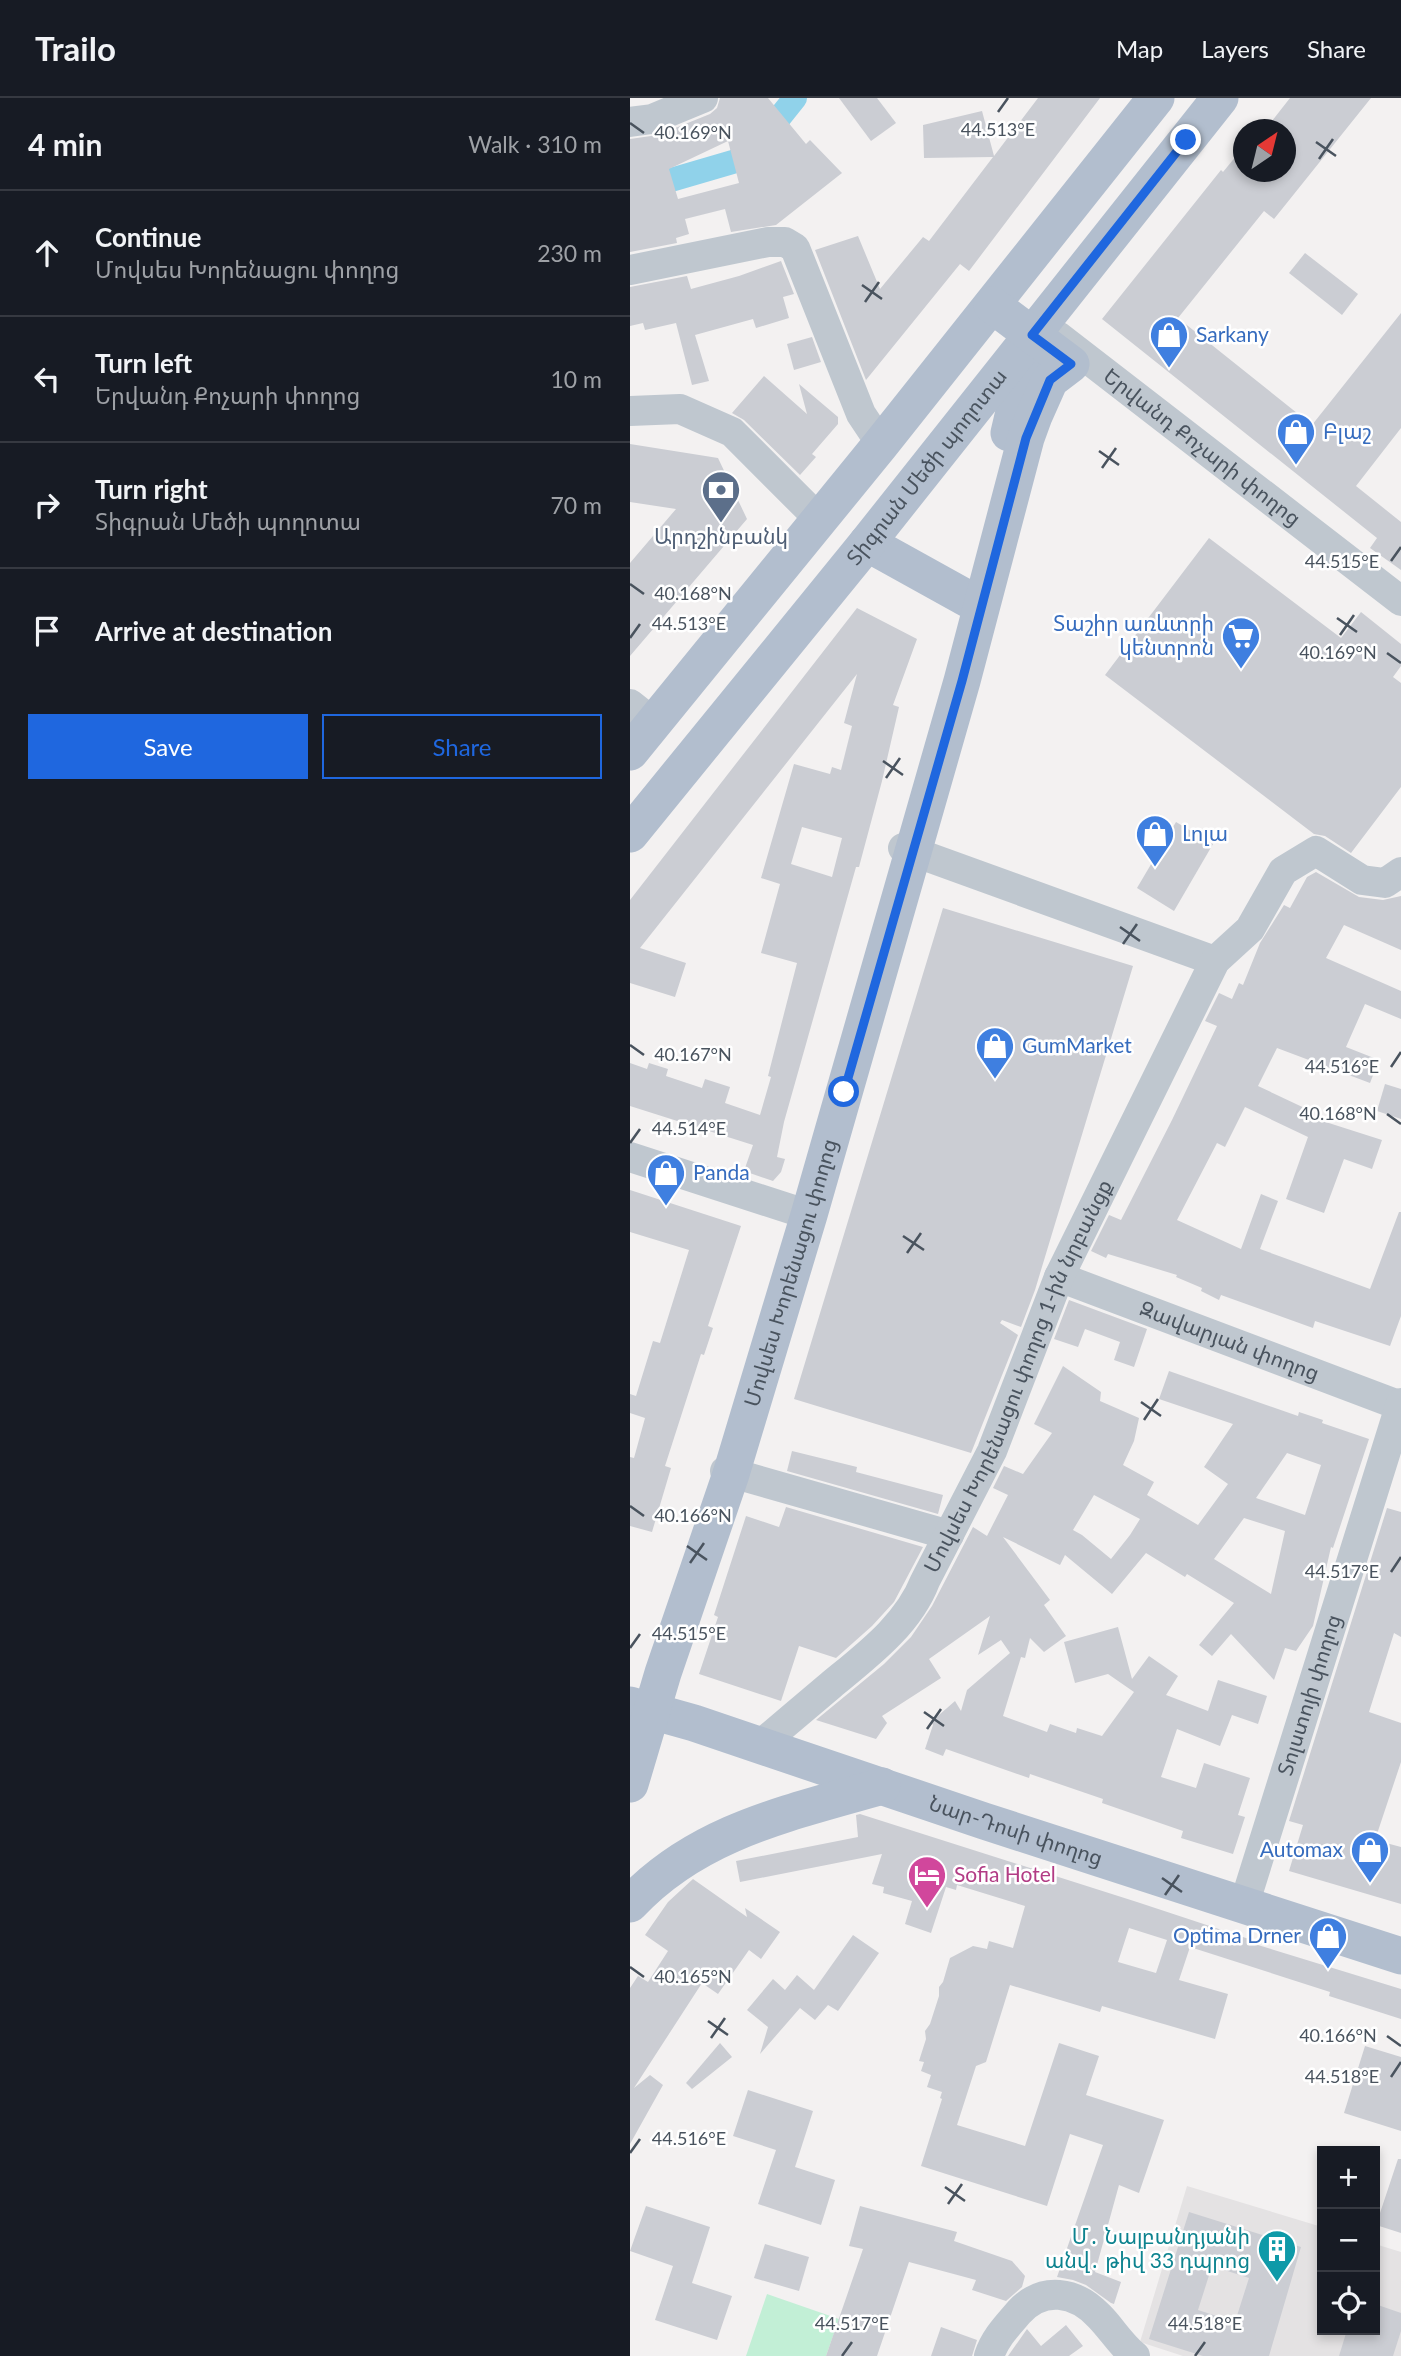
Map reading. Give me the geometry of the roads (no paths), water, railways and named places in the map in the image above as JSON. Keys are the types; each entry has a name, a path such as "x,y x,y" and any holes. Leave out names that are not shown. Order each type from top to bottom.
{"main road":[{"path":"1127,136 1135,98"},
{"path":"630,752 642,714 819,519 1156,98"},
{"name":"Տիգրան Մեծի պողոտա","path":"630,834 867,543 1220,98"},
{"path":"997,298 1037,329"},
{"name":"Երվանդ Քոչարի փողոց","path":"1037,329 1071,364"},
{"name":"Մովսես Խորենացու փողոց","path":"909,849 968,598 1037,329"},
{"name":"Մովսես Խորենացու փողոց","path":"630,1784 637,1713 728,1472 806,1214 909,849 962,681 1026,438 1050,380 1071,364"},
{"path":"867,543 968,598"},
{"name":"Նար-Դոսի փողոց","path":"637,1713 694,1723 1401,1956"},
{"path":"630,1904 655,1881 688,1857 725,1835 786,1812 882,1786"}],"street":[{"path":"630,122 652,118 703,98"},
{"path":"630,270 768,242 785,242 795,248 861,414 881,444"},
{"name":"Երվանդ Քոչարի փողոց","path":"1037,329 1401,601"},
{"name":"Երվանդ Քոչարի փողոց","path":"1071,364 1401,615"},
{"path":"630,411 680,409 732,432 819,519"},
{"path":"909,849 1215,961 1250,929 1283,870 1316,851 1362,880 1385,883 1401,872"},
{"name":"Մովսես Խորենացու փողոց 1-ին նրբանցք","path":"760,1745 855,1665 909,1612 918,1598 992,1451 1059,1277 1215,961"},
{"path":"630,1157 806,1214"},
{"name":"Զավարյան փողոց","path":"1059,1277 1401,1405"},
{"name":"Տոլստոյի փողոց","path":"1244,1905 1401,1405"},
{"path":"728,1472 949,1535"},
{"path":"989,2356 994,2341 1026,2304 1041,2295 1059,2294 1078,2301 1098,2315 1122,2345 1135,2356"}],"waterway":[{"path":"630,192 736,161 775,123 795,98"}],"place":[{"name":"Sarkany","path":"1169,369"},
{"name":"Բլաշ","path":"1296,466"},
{"name":"Արդշինբանկ","path":"721,524"},
{"name":"Տաշիր առևտրի կենտրոն","path":"1241,670"},
{"name":"Լոլա","path":"1155,868"},
{"name":"GumMarket","path":"995,1080"},
{"name":"Panda","path":"666,1207"},
{"name":"Automax","path":"1370,1884"},
{"name":"Sofia Hotel","path":"927,1909"},
{"name":"Optima Drner","path":"1328,1970"},
{"name":"Մ․ Նալբանդյանի անվ․ թիվ 33 դպրոց","path":"1277,2283"}]}
